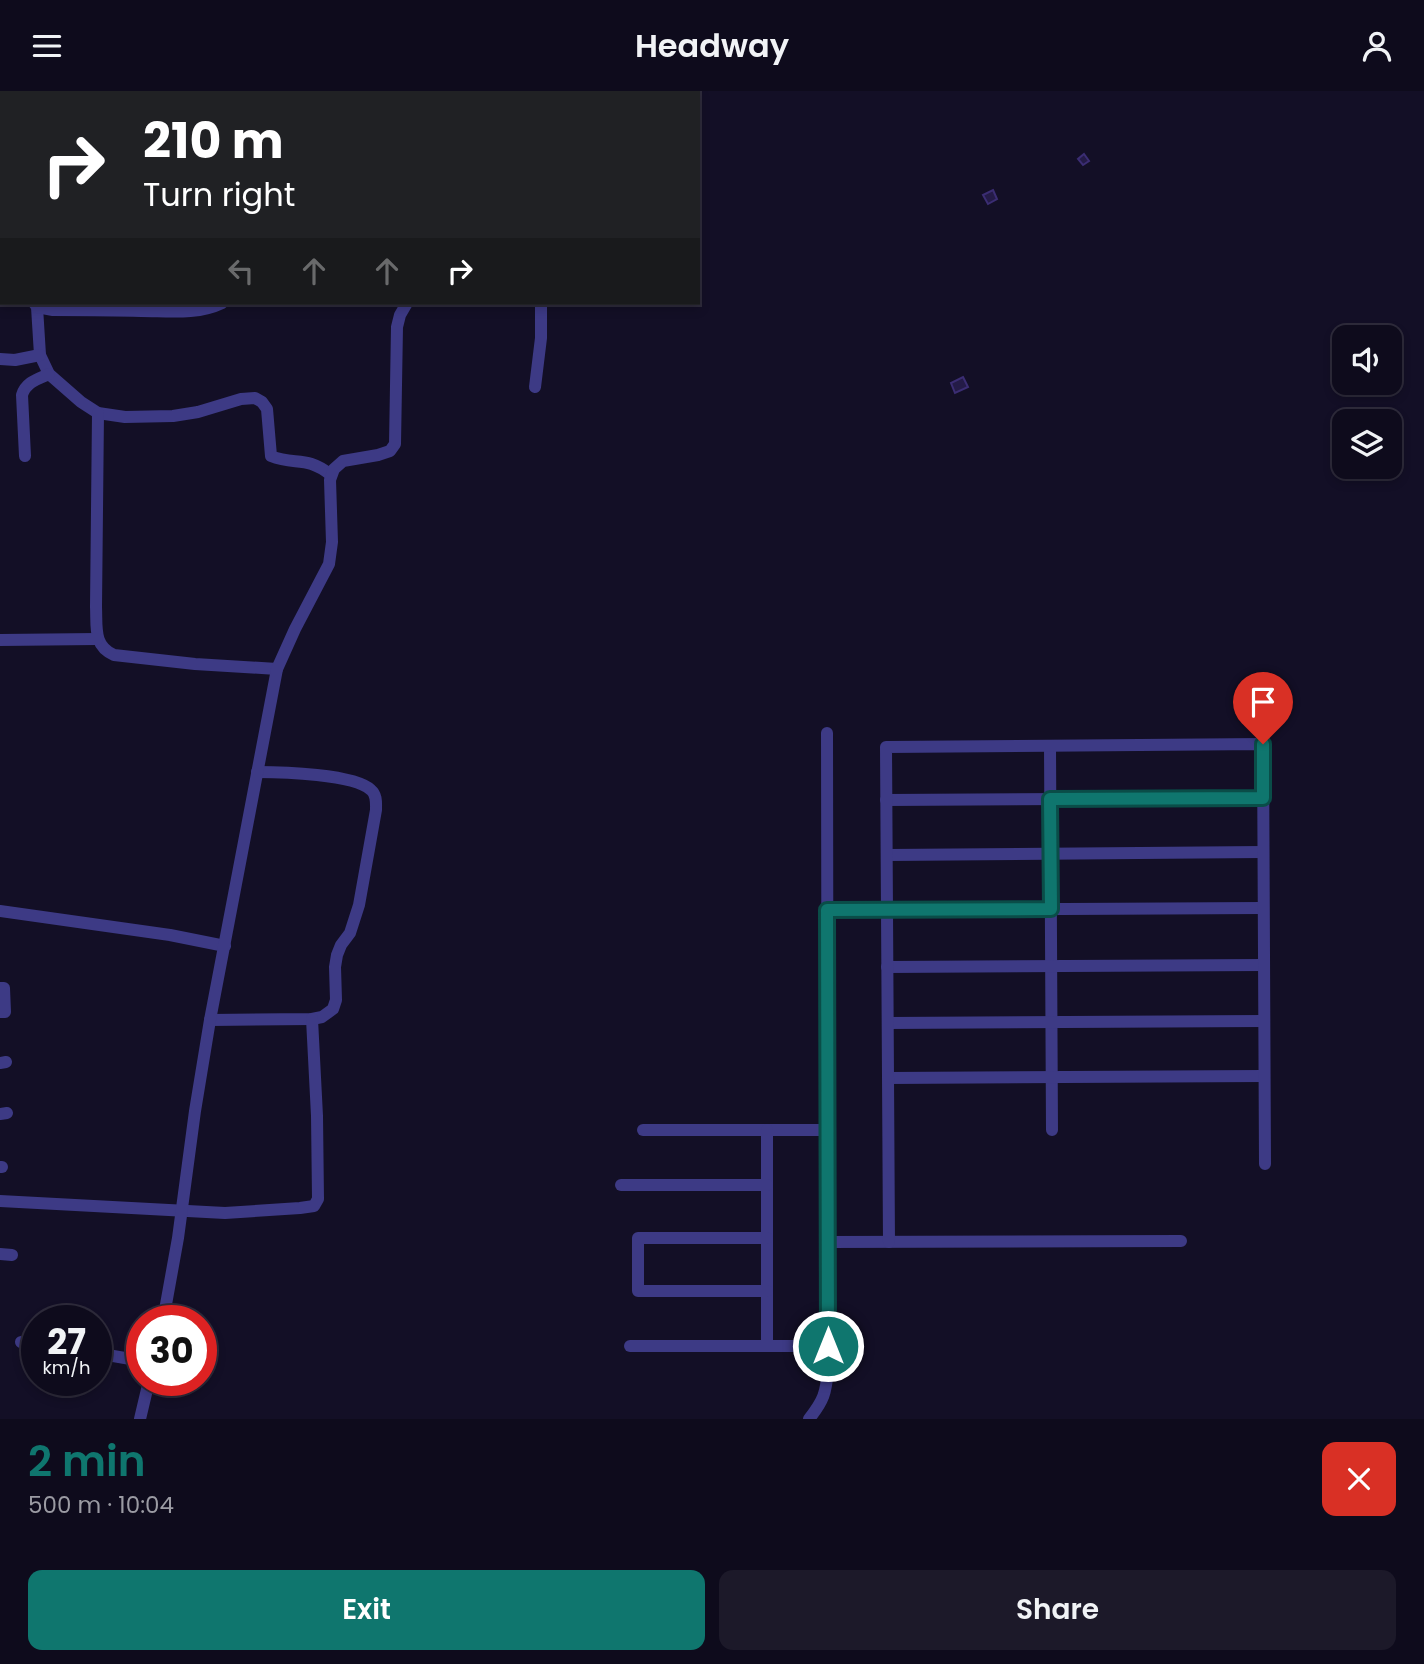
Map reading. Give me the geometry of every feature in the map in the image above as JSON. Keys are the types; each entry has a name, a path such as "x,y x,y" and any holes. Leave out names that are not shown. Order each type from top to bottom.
{"street":[{"path":"217,305 178,312 53,310 35,305 40,355 49,374 98,413 125,417 173,416 255,398 267,409 271,456 307,462 319,466 331,475"},
{"path":"167,1305 210,1020 277,669 329,564 332,542 331,475 334,469 343,461 390,451 395,444 397,327 406,305"},
{"path":"536,387 541,305"},
{"path":"0,359 15,360 40,355"},
{"path":"25,456 22,394 30,383 49,374"},
{"path":"98,413 97,639 106,652 195,664 277,669"},
{"path":"0,640 97,639"},
{"path":"809,1419 821,1404 827,1386 828,1369 827,733"},
{"path":"889,1242 886,747 1263,744 1265,1164"},
{"path":"1050,746 1052,1130"},
{"path":"210,1020 312,1019 322,1017 333,1009 336,1000 337,955 350,933 359,905 376,810 372,790 359,783 335,777 257,772"},
{"path":"886,800 1263,798"},
{"path":"887,855 1263,852"},
{"path":"827,910 1264,908"},
{"path":"0,911 170,935 225,946"},
{"path":"887,967 1264,965"},
{"path":"0,988 4,988 5,1011 0,1012"},
{"path":"0,1201 234,1213 314,1206 318,1199 318,1171 312,1019"},
{"path":"888,1023 1264,1021"},
{"path":"888,1078 1264,1076"},
{"path":"643,1130 827,1130"},
{"path":"767,1130 767,1346"},
{"path":"621,1185 767,1185"},
{"path":"767,1238 638,1238 638,1291 767,1291"},
{"path":"828,1243 1181,1241"},
{"path":"631,1346 828,1346"},
{"path":"140,1419 145,1396"}],"building":[{"path":"1084,154 1089,161 1083,165 1078,159"},
{"path":"993,190 997,199 988,204 983,195"},
{"path":"963,377 968,387 955,393 951,383"}],"route":[{"path":"828,1346 827,910 1051,909 1050,799 1263,798 1263,744"}]}
